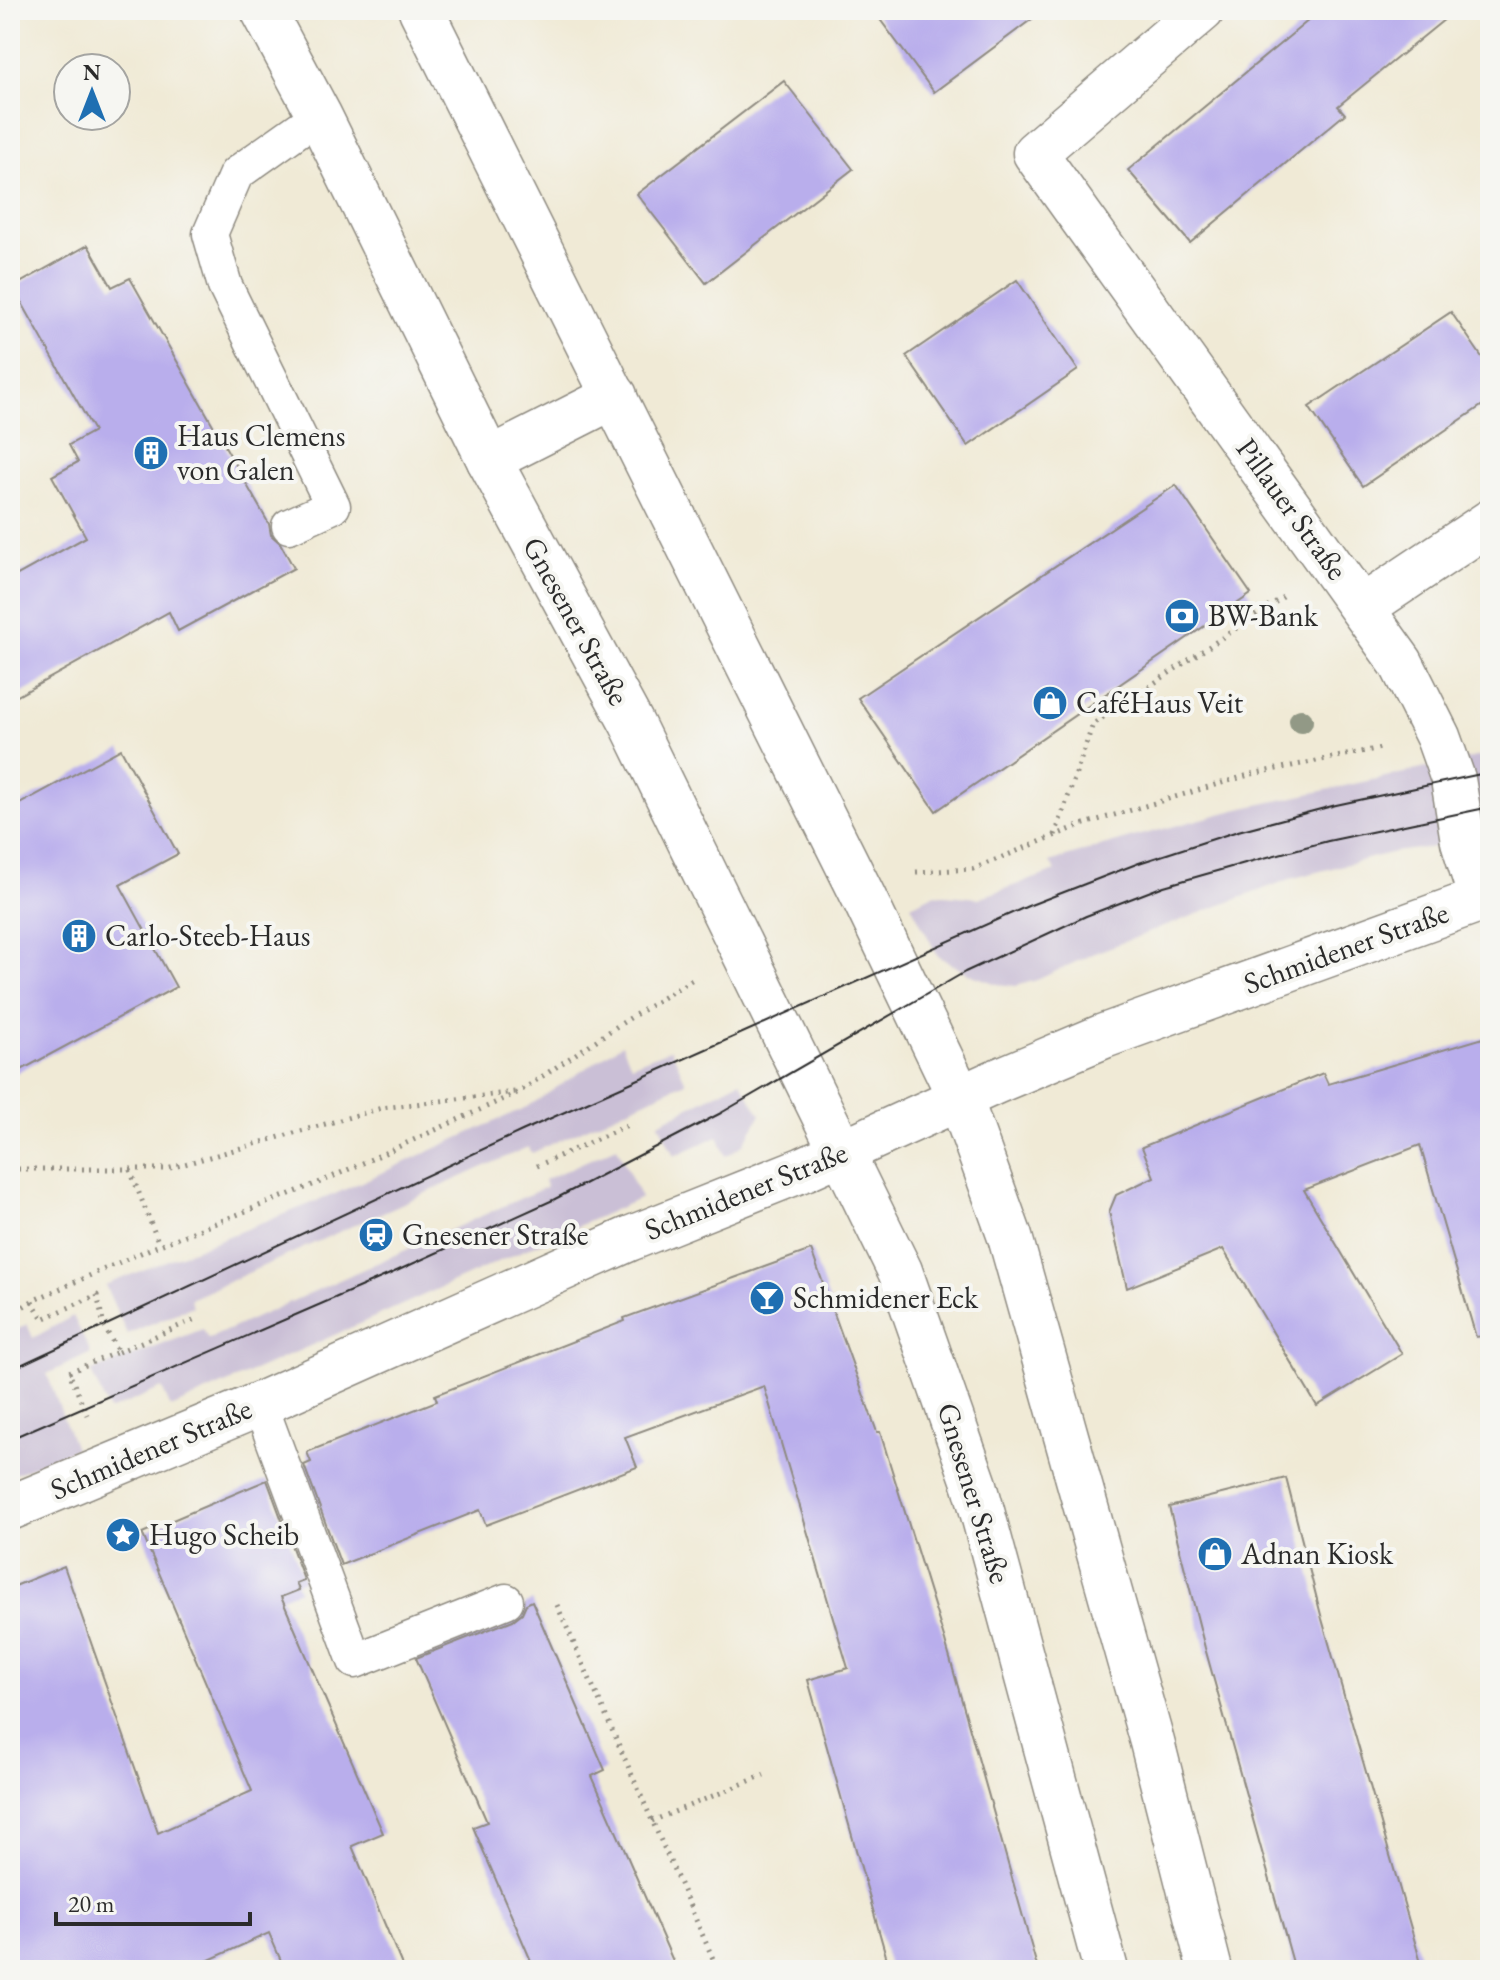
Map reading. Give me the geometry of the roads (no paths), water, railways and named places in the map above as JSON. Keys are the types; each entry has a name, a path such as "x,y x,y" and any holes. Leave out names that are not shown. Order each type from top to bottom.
{"main road":[{"name":"Gnesener Straße","path":"263,10 319,115 489,460 631,722 900,1271 975,1485 1106,1970"},
{"path":"421,10 615,396 960,1098 1010,1237 1152,1742 1210,1970"},
{"name":"Pillauer Straße","path":"1202,10 1035,153 1401,663 1438,737 1453,779 1463,841 1486,898"},
{"path":"489,460 615,396"},
{"path":"1363,607 1490,522"},
{"name":"Schmidener Straße","path":"10,1508 260,1404 629,1239 725,1202 1104,1036 1486,898"}],"lane":[{"path":"289,526 333,506 225,286 210,234 236,174 319,115"},
{"path":"260,1404 355,1661 506,1601"}],"tram line":[{"path":"10,1370 522,1131 1028,906 1139,863 1238,831 1336,805 1490,772"},
{"path":"10,1439 553,1200 721,1113 965,972 1086,916 1164,886 1245,863 1328,841 1490,807"}],"place":[{"name":"Haus Clemens von Galen","path":"151,453"},
{"name":"BW-Bank","path":"1182,616"},
{"name":"CaféHaus Veit","path":"1050,703"},
{"name":"Carlo-Steeb-Haus","path":"79,936"},
{"name":"Gnesener Straße","path":"376,1235"},
{"name":"Schmidener Eck","path":"767,1298"},
{"name":"Hugo Scheib","path":"123,1535"},
{"name":"Adnan Kiosk","path":"1215,1554"}]}
